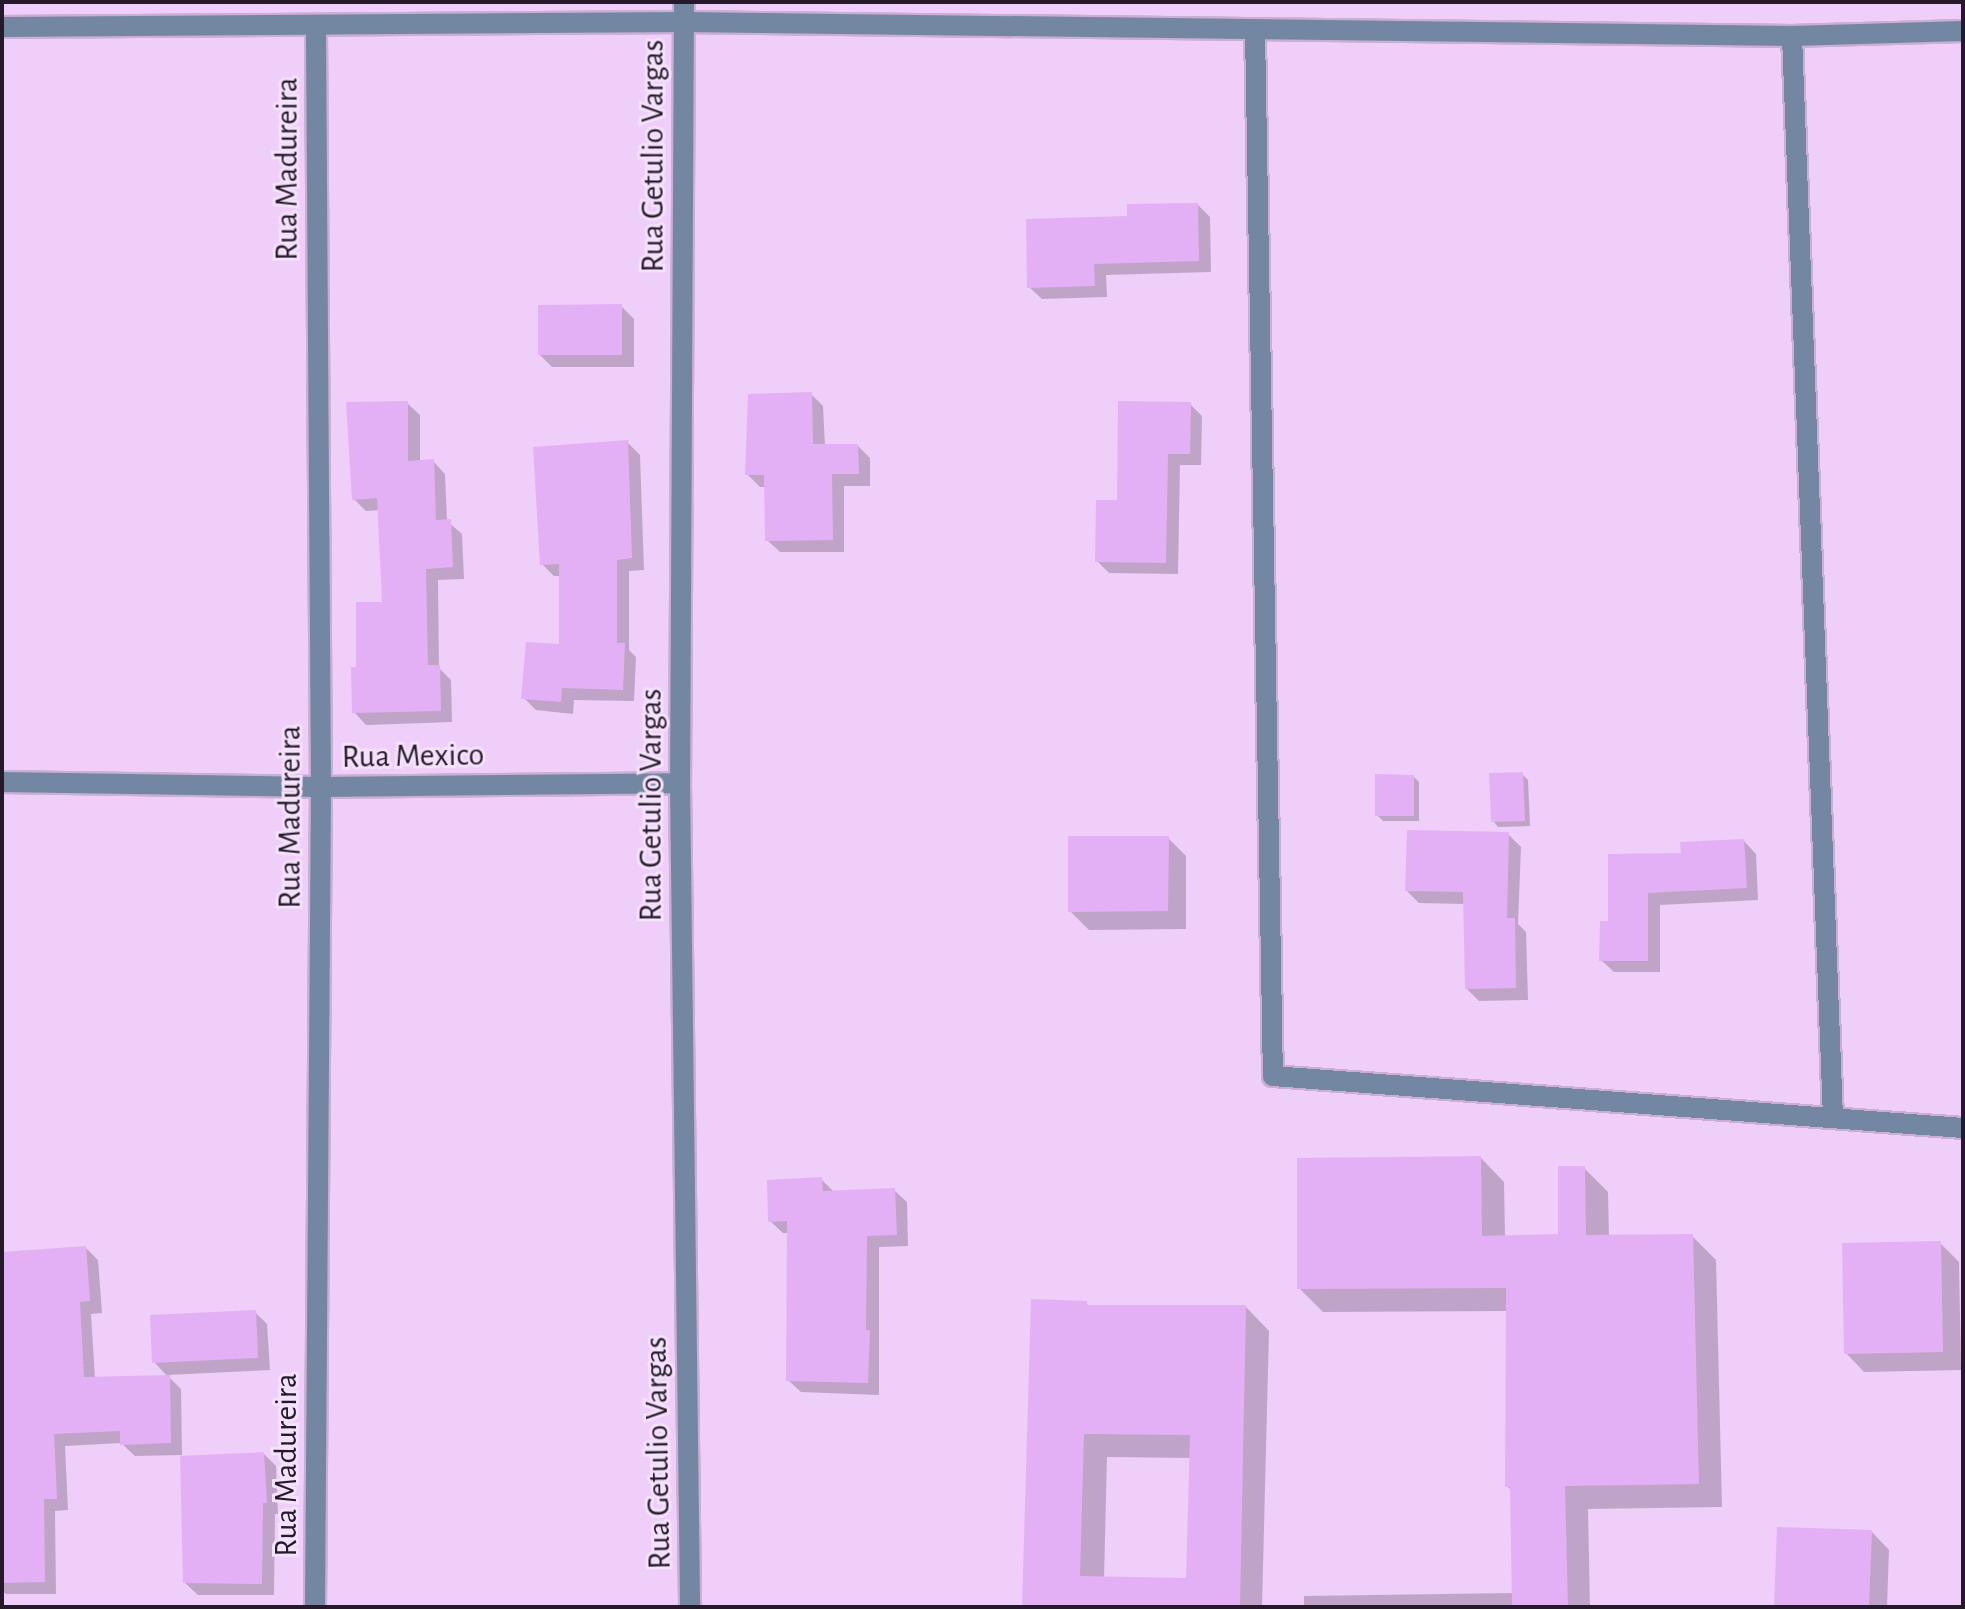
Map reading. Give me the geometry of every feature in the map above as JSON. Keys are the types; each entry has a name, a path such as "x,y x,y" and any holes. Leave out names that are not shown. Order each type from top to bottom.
{"street":[{"path":"2,27 316,27 684,12 1255,29 1792,36 1963,31"},
{"name":"Rua Getulio Vargas","path":"684,12 680,783 690,1607"},
{"name":"Rua Madureira","path":"315,1607 321,787 316,27"},
{"path":"1255,29 1273,1076 1963,1128"},
{"path":"1792,36 1833,1117"},
{"name":"Rua Mexico","path":"2,782 321,787 680,783"}],"building":[{"path":"1198,203 1199,261 1094,264 1095,286 1027,288 1026,219 1127,216 1127,204"},
{"path":"622,304 622,355 538,355 538,305"},
{"path":"812,392 813,444 858,444 859,474 832,474 833,540 765,541 764,475 745,475 748,394"},
{"path":"408,401 408,461 434,459 436,520 451,519 453,567 426,569 428,665 440,665 441,711 352,713 351,667 356,667 356,602 382,602 377,498 352,500 346,402"},
{"path":"1118,401 1191,402 1190,454 1168,454 1166,563 1095,562 1096,500 1117,500"},
{"path":"628,440 632,558 617,560 617,643 625,643 623,690 562,688 561,702 521,699 526,642 559,644 559,564 540,565 533,447"},
{"path":"1523,772 1525,821 1491,822 1489,773"},
{"path":"1375,774 1414,775 1414,816 1375,816"},
{"path":"1407,830 1509,832 1507,918 1515,918 1516,988 1465,989 1463,892 1405,891"},
{"path":"1068,836 1169,836 1168,911 1068,912"},
{"path":"1744,839 1747,888 1648,893 1648,961 1599,961 1600,921 1608,921 1608,854 1681,853 1680,842"},
{"path":"1481,1156 1482,1236 1558,1234 1558,1166 1585,1166 1586,1235 1693,1234 1699,1484 1565,1486 1568,1607 1512,1607 1510,1487 1505,1487 1506,1288 1297,1289 1297,1158"},
{"path":"822,1177 823,1191 895,1188 897,1235 867,1236 868,1383 786,1381 787,1221 768,1222 767,1180"},
{"path":"1941,1241 1943,1352 1844,1354 1842,1243"},
{"path":"86,1246 90,1301 80,1302 84,1377 170,1375 171,1443 120,1445 120,1431 54,1434 57,1499 44,1499 45,1582 2,1583 2,1252"},
{"path":"1031,1299 1087,1301 1087,1305 1246,1305 1240,1607 1022,1607","holes":["1084,1434 1190,1435 1186,1578 1080,1576"]},
{"path":"256,1310 258,1358 152,1363 150,1315"},
{"path":"264,1452 267,1503 263,1503 262,1584 183,1583 180,1456"},
{"path":"1777,1527 1872,1530 1869,1607 1774,1607"}]}
